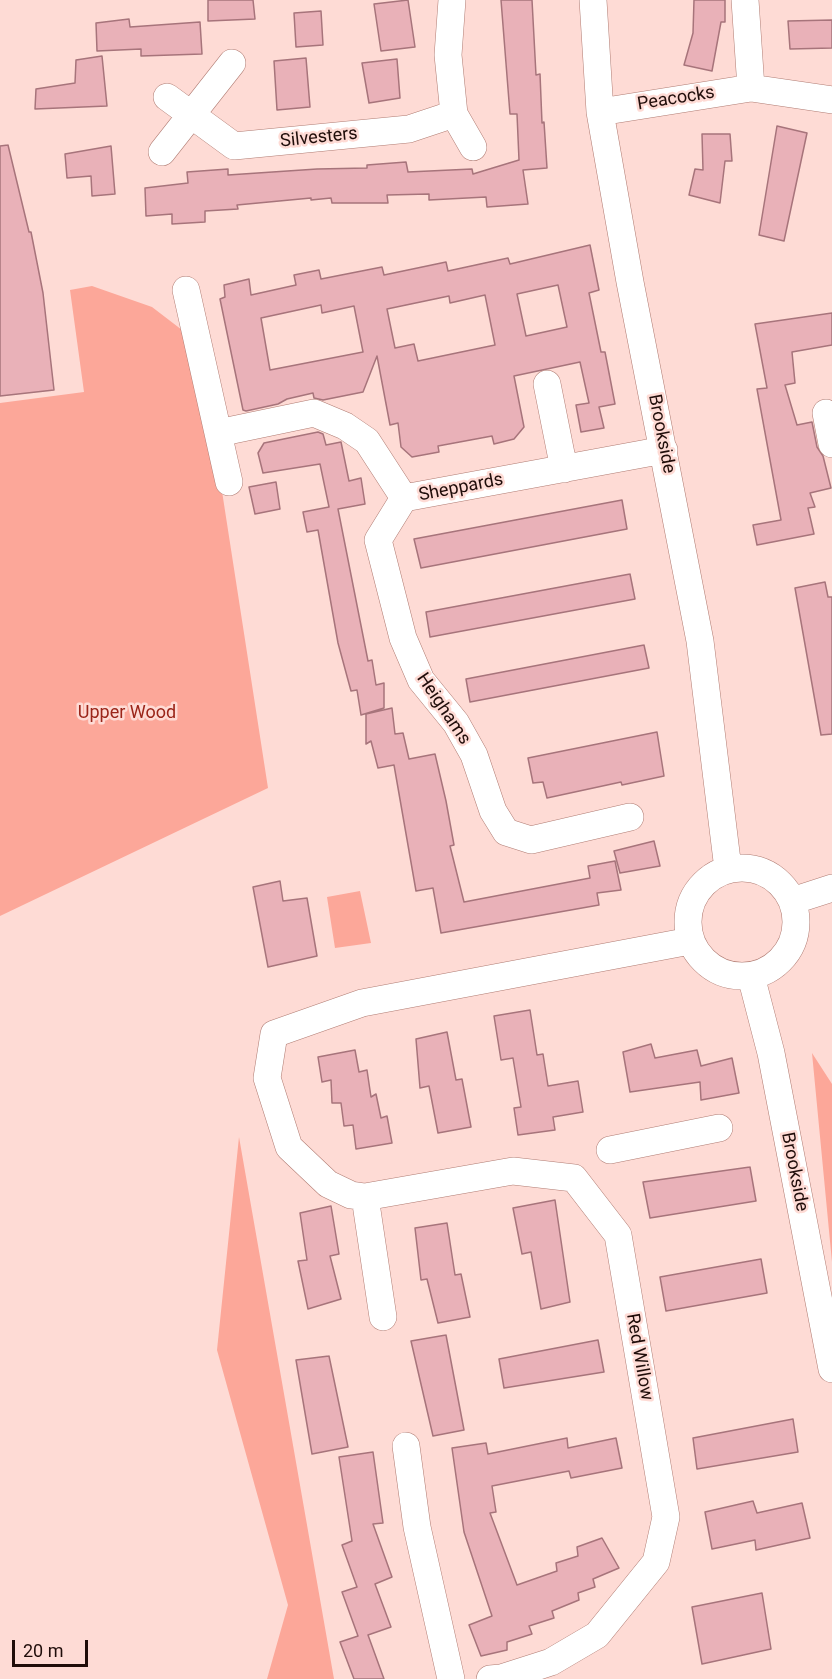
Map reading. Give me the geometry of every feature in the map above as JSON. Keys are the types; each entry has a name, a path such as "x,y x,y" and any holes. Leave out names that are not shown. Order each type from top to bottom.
{"street":[{"path":"452,0 448,55 454,114 473,147"},
{"name":"Brookside","path":"593,0 600,112 699,641 728,869"},
{"path":"746,0 751,88"},
{"path":"162,152 232,63"},
{"name":"Peacocks","path":"600,112 751,88 832,100"},
{"name":"Silvesters","path":"167,97 234,146 409,129 454,114"},
{"path":"186,290 229,482"},
{"path":"547,384 564,469"},
{"name":"Sheppards","path":"218,433 314,413 345,426 367,441 404,498 664,450"},
{"path":"826,413 832,444"},
{"name":"Heighams","path":"404,498 378,540 404,638 421,680 456,723 474,755 493,811 506,832 531,840 630,818"},
{"path":"728,869 758,870 772,877 783,887 792,901 796,916 795,933 790,948 780,961 766,971 751,976 732,976 714,970 700,957 690,941 687,923 690,905 698,889 711,877 728,869"},
{"path":"792,901 832,888"},
{"name":"Red Willow","path":"497,1679 551,1662 597,1635 656,1562 666,1517 618,1234 574,1178 513,1171 365,1197 351,1196 328,1184 289,1147 267,1078 274,1034 362,1003 690,941"},
{"name":"Brookside","path":"751,976 771,1053 832,1369"},
{"path":"610,1150 719,1128"},
{"path":"365,1197 383,1317"},
{"path":"406,1446 417,1527 451,1679"}],"green space":[{"name":"Upper Wood","path":"92,286 152,307 199,343 268,788 0,916 0,403 84,392 70,290"},
{"path":"360,891 371,943 335,948 327,897"},
{"path":"812,1053 832,1084 832,1262"},
{"path":"239,1137 334,1679 267,1679 288,1605 217,1350"}],"building":[{"path":"208,0 253,0 255,19 208,21"},
{"path":"408,0 415,47 381,51 374,4"},
{"path":"501,0 532,0 536,75 540,74 547,168 523,170 528,204 487,207 486,197 429,200 429,194 387,195 388,203 332,203 331,198 311,200 311,198 237,205 238,209 205,211 205,222 172,224 172,214 146,216 145,188 188,183 187,172 228,169 228,175 367,168 367,165 406,162 408,172 472,169 473,174 519,160 517,114 510,114"},
{"path":"694,0 725,0 725,22 721,22 712,71 684,65 693,33"},
{"path":"321,11 323,45 296,47 294,13"},
{"path":"129,19 130,27 200,22 202,54 141,56 141,49 97,51 96,23"},
{"path":"832,20 832,48 790,49 788,21"},
{"path":"102,56 107,106 35,109 36,89 75,83 76,60"},
{"path":"306,58 310,107 277,110 274,61"},
{"path":"397,59 400,98 369,103 362,63"},
{"path":"777,126 807,133 784,241 759,235"},
{"path":"702,134 730,134 732,161 725,161 720,203 689,195 695,169 703,170"},
{"path":"8,145 29,232 31,232 43,293 54,390 0,396 0,146"},
{"path":"111,146 115,194 92,196 91,176 67,178 65,154"},
{"path":"590,245 599,290 589,293 601,352 605,352 615,404 599,407 604,428 581,432 576,405 589,403 580,362 514,376 524,427 514,439 494,444 492,436 438,446 439,452 412,457 401,447 398,423 390,425 377,356 363,392 323,400 314,398 313,393 287,399 278,404 243,410 220,299 225,297 224,285 249,279 251,295 296,285 294,275 319,270 321,279 382,267 384,275 446,262 448,271 508,258 510,264","holes":["558,285 567,327 526,336 517,294","485,295 495,345 418,361 414,344 395,348 387,309 449,296 450,303","321,305 322,313 354,306 363,352 270,370 261,318"]},
{"path":"832,313 832,345 792,352 795,383 785,385 797,425 812,422 817,447 823,456 831,488 810,493 815,507 808,508 814,534 757,545 753,525 781,520 757,389 767,388 755,324"},
{"path":"318,432 323,434 326,445 341,442 349,481 361,478 365,504 338,509 368,661 372,660 376,685 384,683 384,708 361,715 357,690 351,691 338,643 318,530 307,532 303,512 329,507 320,464 263,473 258,453 264,443"},
{"path":"276,482 280,509 255,514 249,487"},
{"path":"622,500 627,529 421,568 414,539"},
{"path":"630,574 635,599 430,637 426,612"},
{"path":"825,582 828,597 832,597 832,734 821,735 795,588"},
{"path":"644,645 649,668 470,702 466,679"},
{"path":"392,708 395,734 403,733 409,759 435,754 454,845 450,846 464,902 590,878 588,866 615,861 621,890 597,893 599,905 441,933 433,888 416,891 394,765 378,768 371,741 366,744 366,714"},
{"path":"657,732 664,776 622,785 621,782 547,798 543,782 533,783 528,758"},
{"path":"654,841 660,866 620,873 614,851"},
{"path":"280,881 283,901 307,898 317,956 268,967 253,887"},
{"path":"530,1010 537,1055 543,1054 548,1086 578,1081 583,1112 553,1117 555,1130 518,1135 514,1108 521,1107 513,1058 501,1060 494,1016"},
{"path":"447,1032 456,1080 462,1079 471,1127 438,1133 429,1086 420,1088 416,1039"},
{"path":"651,1044 655,1058 697,1050 701,1066 732,1058 739,1093 701,1100 700,1082 630,1092 623,1052"},
{"path":"355,1050 359,1072 367,1070 371,1097 376,1094 381,1118 387,1116 392,1143 356,1149 353,1125 344,1126 341,1103 332,1103 331,1080 322,1082 318,1057"},
{"path":"750,1167 756,1201 650,1218 643,1182"},
{"path":"555,1200 570,1302 541,1309 531,1252 522,1254 513,1208"},
{"path":"331,1206 339,1254 330,1256 341,1299 308,1309 298,1261 307,1260 300,1213"},
{"path":"447,1223 455,1275 461,1274 470,1317 438,1323 427,1279 421,1280 415,1228"},
{"path":"761,1259 767,1293 666,1311 660,1277"},
{"path":"446,1335 464,1430 433,1436 411,1341"},
{"path":"598,1340 604,1372 504,1388 499,1359"},
{"path":"329,1356 348,1447 312,1454 296,1360"},
{"path":"793,1419 798,1452 697,1469 693,1438"},
{"path":"567,1438 568,1448 616,1438 622,1468 571,1478 569,1471 492,1486 496,1512 490,1513 517,1585 557,1571 556,1563 578,1556 577,1547 602,1538 619,1568 593,1579 595,1587 578,1593 579,1600 552,1611 554,1618 529,1626 532,1634 507,1642 507,1650 481,1656 469,1625 492,1616 464,1532 452,1448 486,1443 488,1454"},
{"path":"373,1452 383,1523 373,1524 392,1577 375,1584 391,1627 368,1635 384,1679 354,1679 340,1642 358,1636 342,1592 357,1587 342,1545 352,1541 339,1457"},
{"path":"753,1501 757,1513 802,1503 810,1538 756,1550 755,1540 712,1549 705,1512"},
{"path":"762,1593 771,1649 702,1664 692,1607"}]}
